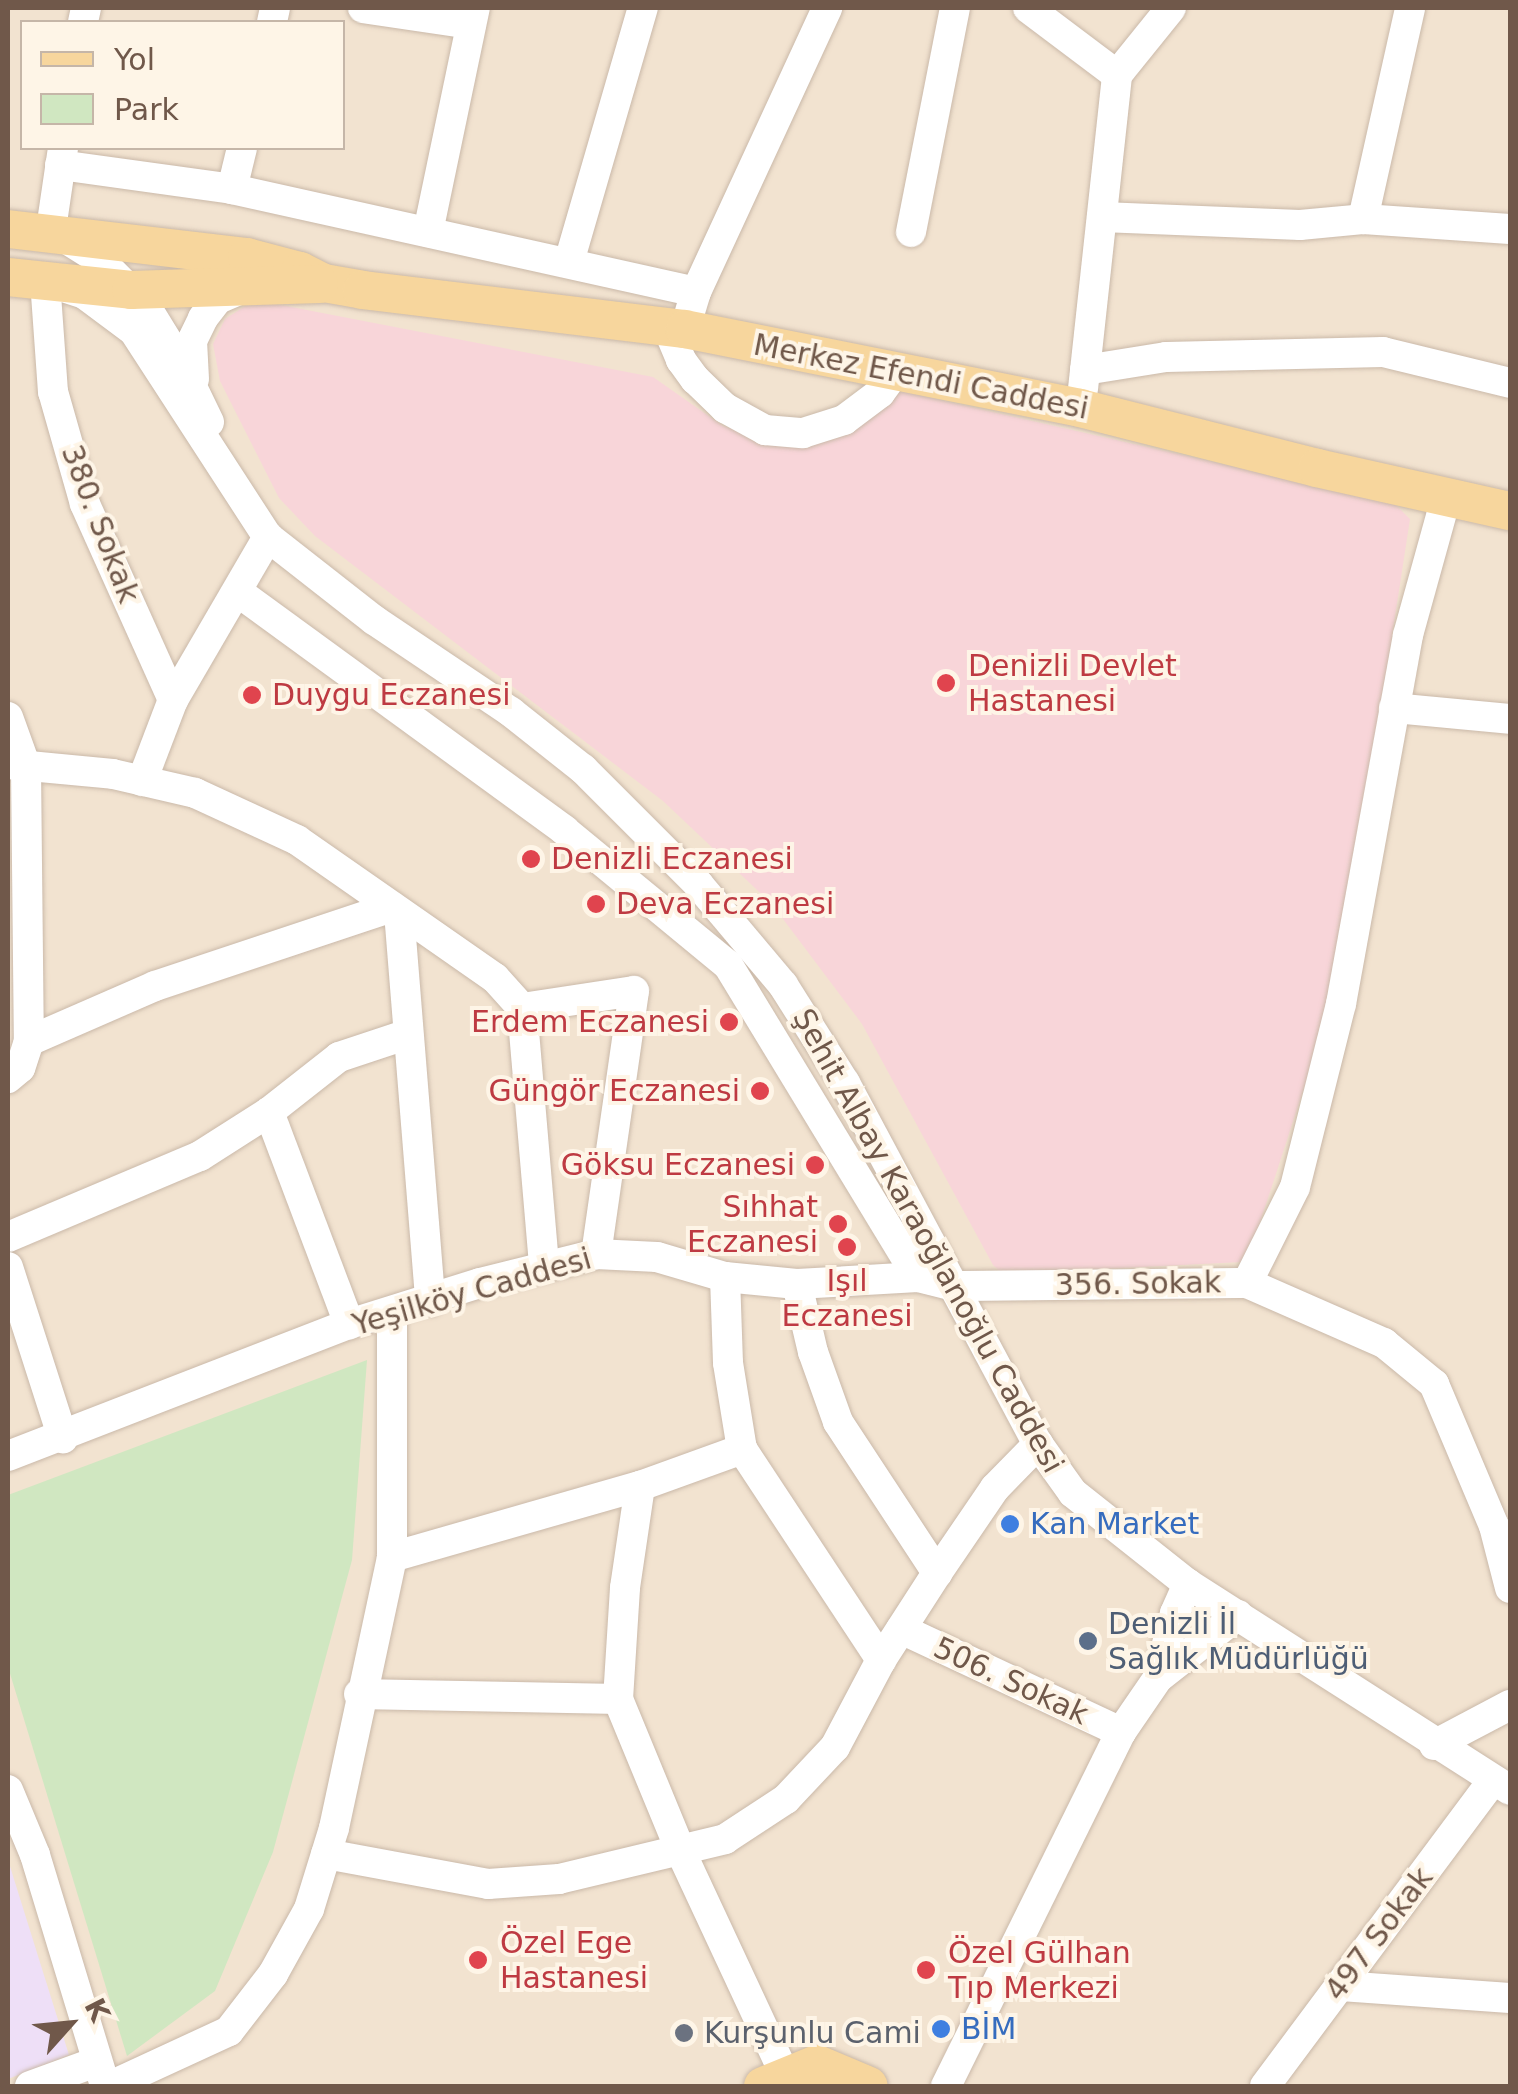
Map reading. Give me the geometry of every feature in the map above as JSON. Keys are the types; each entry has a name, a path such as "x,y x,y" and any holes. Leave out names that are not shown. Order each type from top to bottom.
{"main road":[{"path":"8,229 246,272"},
{"name":"Merkez Efendi Caddesi","path":"246,272 300,271 324,283 677,329 1080,408 1446,498 1510,510"},
{"path":"8,277 139,293 246,272"},
{"path":"774,2082 817,2064 870,2086"}],"street":[{"path":"363,8 473,16 428,232"},
{"path":"570,262 643,8"},
{"path":"827,8 677,329 680,360 724,408 765,430 803,433 844,420 880,393 896,371"},
{"path":"911,232 955,8"},
{"path":"1028,8 1117,75"},
{"path":"1080,408 1117,75 1170,8"},
{"path":"1362,219 1410,8"},
{"path":"232,189 242,150"},
{"path":"238,494 198,396 139,293 100,260 56,236 62,156 232,189 696,292"},
{"path":"1102,217 1300,225 1362,219 1510,229"},
{"path":"198,396 192,342 218,299 246,272"},
{"path":"46,281 83,293 134,331 238,494"},
{"name":"380. Sokak","path":"46,281 53,392 85,504 173,700"},
{"path":"134,331 139,293"},
{"path":"1085,370 1166,357 1383,352 1510,384"},
{"name":"Şehit Albay Karaoğlanoğlu Caddesi","path":"238,494 268,537 374,620 510,712 583,769 698,884 784,986 883,1149 1038,1444 1073,1494 1188,1584 1501,1785"},
{"path":"1247,1283 1295,1188 1341,1004 1408,635 1446,498"},
{"path":"142,781 173,700 268,537"},
{"path":"238,592 564,830 728,965 918,1277"},
{"path":"1394,708 1510,718"},
{"path":"8,717 16,765 17,942 28,1040 20,1068 8,1078"},
{"path":"16,765 195,792 297,840 495,978 522,1008 544,1266"},
{"path":"395,910 430,1301"},
{"path":"28,1040 154,986 395,910"},
{"path":"522,1008 634,991 596,1254"},
{"path":"8,1237 200,1156 268,1112 338,1058 408,1034"},
{"path":"268,1112 349,1324"},
{"name":"Yeşilköy Caddesi","path":"8,1456 63,1438 349,1324 596,1254 657,1257 724,1277 797,1284 918,1277 956,1286"},
{"path":"8,1267 63,1438"},
{"path":"724,1277 728,1363 742,1449 881,1660"},
{"name":"356. Sokak","path":"956,1286 1247,1283 1384,1343 1434,1384 1502,1521 1510,1588"},
{"path":"797,1284 813,1352 838,1422 937,1573"},
{"path":"30,2086 104,2078 229,2031 274,1974 309,1909 326,1854 392,1557 392,1314"},
{"path":"326,1854 488,1884 558,1879 681,1852 725,1838 786,1799 836,1746 881,1660 937,1573 995,1488 1038,1444"},
{"path":"392,1557 640,1486 742,1449"},
{"path":"640,1486 625,1588 618,1699 774,2082"},
{"path":"1158,1678 1174,1613 1188,1584"},
{"path":"946,2086 1121,1732 1158,1678 1238,1615"},
{"name":"506. Sokak","path":"901,1629 1121,1732"},
{"path":"360,1694 618,1699"},
{"path":"1434,1745 1510,1705"},
{"name":"497 Sokak","path":"1265,2086 1501,1785"},
{"path":"8,1790 34,1855 104,2078"},
{"path":"1340,1986 1510,1998"}],"shaded area":[{"path":"8,8 1510,8 1510,2086 8,2086"},
{"name":"Denizli Devlet Hastanesi","path":"255,300 653,377 723,426 770,441 896,390 1394,503 1410,519 1339,981 1250,1253 1242,1262 1003,1274 993,1265 862,1024 771,903 663,801 315,536 279,498 220,381 213,344 225,319"},
{"path":"8,1860 69,2055 8,2079"}],"green space":[{"path":"367,1360 352,1560 273,1852 215,1991 127,2056 8,1667 8,1495"}],"place":[{"name":"Denizli Devlet Hastanesi","path":"946,683"},
{"name":"Duygu Eczanesi","path":"252,695"},
{"name":"Denizli Eczanesi","path":"531,859"},
{"name":"Deva Eczanesi","path":"596,904"},
{"name":"Erdem Eczanesi","path":"729,1022"},
{"name":"Güngör Eczanesi","path":"760,1091"},
{"name":"Göksu Eczanesi","path":"815,1165"},
{"name":"Sıhhat Eczanesi","path":"838,1224"},
{"name":"Işıl Eczanesi","path":"847,1247"},
{"name":"Kan Market","path":"1010,1524"},
{"name":"Denizli İl Sağlık Müdürlüğü","path":"1088,1641"},
{"name":"Özel Ege Hastanesi","path":"478,1960"},
{"name":"Özel Gülhan Tıp Merkezi","path":"926,1970"},
{"name":"BİM","path":"941,2029"},
{"name":"Kurşunlu Cami","path":"684,2033"}]}
